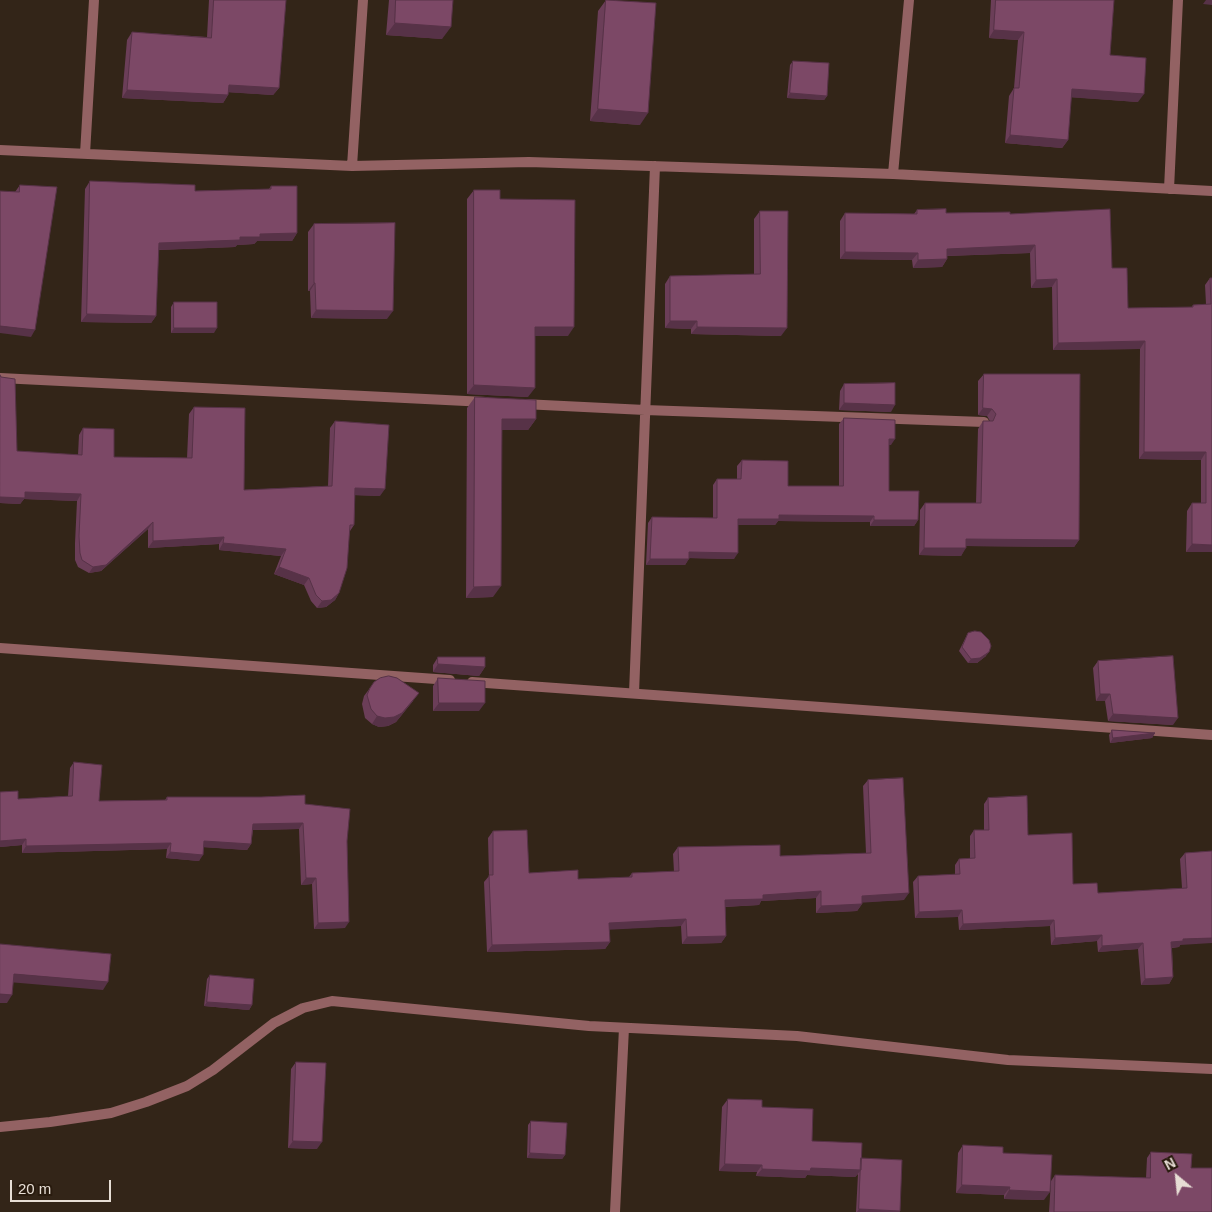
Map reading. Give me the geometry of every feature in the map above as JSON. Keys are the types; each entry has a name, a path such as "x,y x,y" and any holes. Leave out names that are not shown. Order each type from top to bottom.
{"street":[{"path":"85,154 94,0"},
{"path":"352,166 363,0"},
{"path":"893,174 909,0"},
{"path":"1169,189 1178,0"},
{"path":"0,150 352,166 528,162 893,174 1212,191"},
{"path":"634,693 655,166"},
{"path":"0,378 496,402"},
{"path":"516,403 645,410 984,422"},
{"path":"0,648 1212,735"},
{"path":"0,1126 50,1122 111,1113 162,1096 188,1086 213,1070 274,1023 303,1008 332,1001 589,1026 797,1036 1008,1060 1212,1069"},
{"path":"615,1212 624,1028"}],"building":[{"path":"214,0 286,0 279,88 229,85 228,95 127,90 132,32 211,38"},
{"path":"396,0 453,0 451,27 395,23"},
{"path":"606,0 656,3 648,113 598,109"},
{"path":"996,0 1114,0 1110,55 1146,58 1144,94 1072,89 1068,140 1010,135 1014,88 1019,88 1024,32 994,30"},
{"path":"793,61 829,63 827,96 790,93"},
{"path":"90,181 195,185 195,191 271,189 271,186 297,186 297,233 260,234 260,237 240,237 240,240 159,243 156,316 87,314"},
{"path":"20,185 57,187 35,330 0,326 0,191 19,192"},
{"path":"474,190 500,190 500,199 575,200 574,327 535,327 535,388 474,385"},
{"path":"946,209 946,213 1010,212 1010,214 1110,209 1112,268 1127,268 1128,308 1193,307 1193,305 1211,304 1210,278 1212,278 1212,545 1192,544 1192,503 1206,503 1206,452 1144,452 1145,341 1058,343 1057,279 1036,280 1035,245 947,249 947,259 918,260 918,253 845,252 845,213 917,214 917,210"},
{"path":"760,211 788,211 787,328 697,327 697,321 670,321 670,276 760,274"},
{"path":"395,223 393,311 316,310 314,224"},
{"path":"174,302 217,302 217,328 174,328"},
{"path":"984,374 1080,374 1079,540 966,539 966,548 924,548 925,503 981,503 983,421 993,421 996,414 992,409 983,408"},
{"path":"0,375 1,377 15,379 17,451 82,455 83,428 114,429 114,457 192,458 194,407 245,408 244,490 332,486 335,421 389,425 385,489 355,488 354,525 350,525 347,568 339,593 331,600 322,601 316,595 309,578 279,567 286,549 223,543 224,537 153,541 153,522 106,565 93,567 82,560 79,536 81,494 25,492 25,498 0,497"},
{"path":"895,383 895,405 844,403 844,384"},
{"path":"475,397 536,400 536,419 502,419 501,586 474,587"},
{"path":"844,418 895,420 895,439 889,439 889,491 919,491 918,520 874,520 874,516 779,515 779,519 738,519 738,553 689,552 689,559 650,559 652,517 717,518 717,479 741,479 742,460 788,461 788,486 843,486"},
{"path":"981,632 989,640 991,646 989,652 980,658 971,659 962,647 968,633"},
{"path":"1173,656 1178,718 1113,714 1110,694 1100,694 1098,661"},
{"path":"438,657 485,657 485,667 438,664"},
{"path":"389,676 397,678 419,693 402,713 394,717 385,718 377,716 371,709 367,695 374,682"},
{"path":"438,678 485,681 485,703 439,703"},
{"path":"1112,730 1155,733 1113,738"},
{"path":"74,762 102,765 99,801 167,800 167,797 305,795 305,804 350,809 347,841 349,922 318,923 316,878 306,878 303,823 253,824 251,844 204,841 203,855 170,852 171,843 26,846 26,839 0,841 0,792 18,791 18,799 72,796"},
{"path":"903,778 909,893 862,896 862,904 821,906 821,891 763,895 763,899 725,900 726,936 687,937 686,919 609,923 610,942 492,945 489,875 493,875 493,831 527,830 529,873 578,870 578,879 632,877 632,873 679,871 678,847 780,845 780,856 871,853 868,780"},
{"path":"1027,796 1028,835 1072,833 1073,884 1097,883 1098,893 1187,888 1185,853 1212,851 1212,938 1183,939 1183,941 1171,942 1173,977 1145,979 1143,943 1102,946 1102,935 1055,938 1054,920 963,924 962,910 919,912 918,876 960,874 959,859 975,858 974,830 989,830 988,798"},
{"path":"0,944 111,954 108,982 14,974 12,995 0,994"},
{"path":"210,975 254,979 252,1005 207,1002"},
{"path":"296,1062 326,1063 322,1142 293,1141"},
{"path":"728,1099 762,1100 762,1107 813,1109 812,1141 862,1143 861,1170 811,1168 810,1171 762,1169 762,1165 725,1164"},
{"path":"531,1121 567,1123 565,1155 530,1153"},
{"path":"963,1145 1003,1147 1003,1153 1052,1155 1050,1192 1009,1190 1010,1187 962,1185"},
{"path":"1151,1152 1192,1154 1191,1168 1212,1168 1212,1212 1054,1212 1055,1175 1150,1178"},
{"path":"861,1158 902,1160 900,1211 859,1209"}]}
